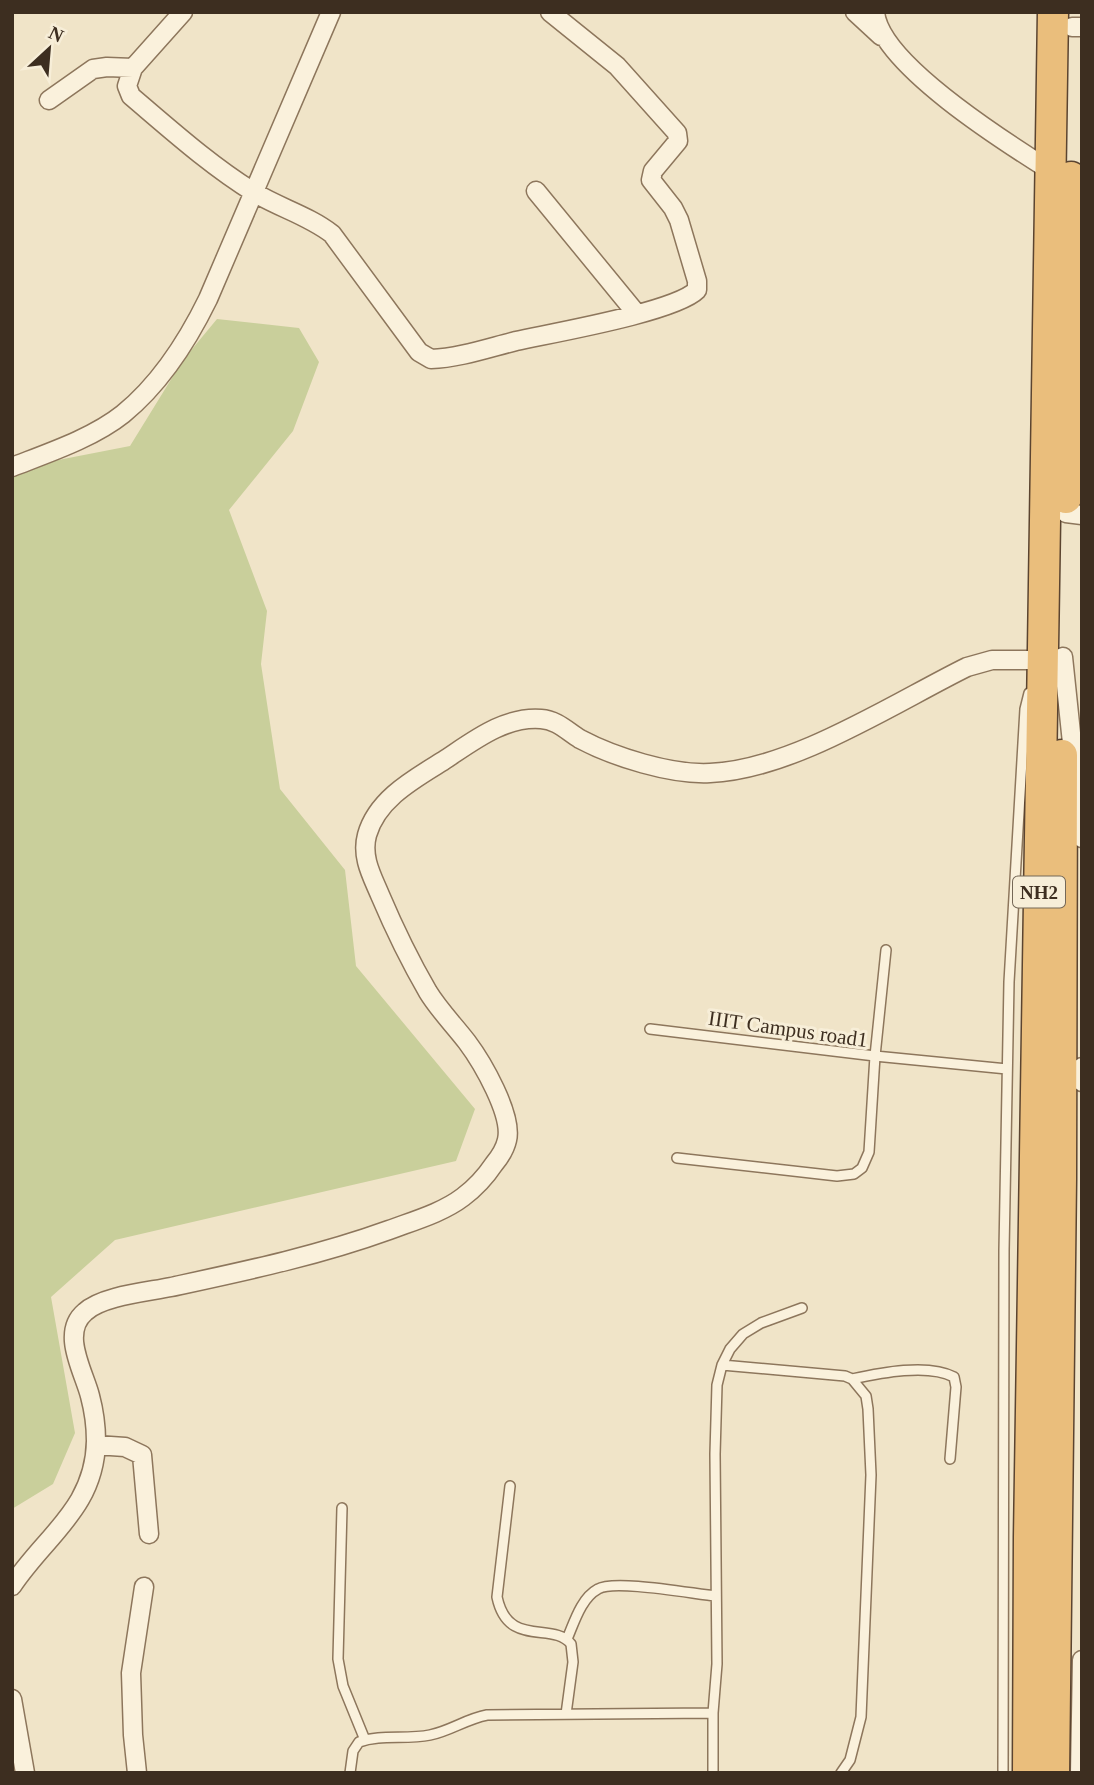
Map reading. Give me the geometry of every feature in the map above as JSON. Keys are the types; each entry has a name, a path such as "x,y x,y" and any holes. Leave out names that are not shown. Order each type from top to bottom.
{"highway":[{"name":"NH2","path":"1028,1773 1030,1496 1050,662 1068,168 1070,20"},
{"name":"NH2","path":"1054,1773 1061,1179 1050,662 1074,514 1076,337 1068,168"}],"street":[{"path":"183,12 133,68 127,86 131,96 188,144 255,192 332,234 425,358 440,358 636,313 691,295 697,290 697,281 679,220 651,180 653,171 676,144 678,137 617,66 550,12"},
{"path":"12,467 68,444 121,416 146,393 168,367 192,331 255,192 331,12"},
{"path":"855,12 939,92 977,122 1068,168"},
{"path":"875,12 878,25 896,51"},
{"path":"49,100 93,69 133,68"},
{"path":"536,191 636,313"},
{"path":"12,1586 36,1554 65,1525 87,1485 96,1445 90,1396 74,1342 76,1323 81,1314 112,1299 245,1272 334,1250 427,1215 463,1197 495,1163 506,1144 508,1127 494,1089 478,1057 425,988 368,868 365,847 368,831 395,793 484,734 509,723 529,719 552,721 579,738 611,752 673,770 706,774 757,766 829,737 967,667 992,660 1050,662 1076,726 1082,838"},
{"path":"1082,1067 1082,1082"},
{"path":"96,1445 125,1447 142,1455 149,1534"},
{"path":"137,1773 131,1673 144,1587"},
{"path":"1080,1773 1082,1660"},
{"path":"12,1699 25,1773"}],"lane":[{"path":"1003,1773 1004,1251 1009,982 1026,709 1030,692 1050,662"},
{"path":"886,950 875,1056 1007,1069"},
{"name":"IIIT Campus road1","path":"650,1029 875,1056 869,1153 862,1168 854,1174 836,1176 677,1158"},
{"path":"713,1773 713,1713 717,1664 717,1385 730,1349 743,1334 761,1323 802,1308"},
{"path":"722,1365 827,1373 852,1379 902,1372 940,1373 954,1377 956,1387 950,1459"},
{"path":"841,1773 850,1760 861,1717 871,1475 866,1396 852,1379"},
{"path":"510,1486 498,1597 500,1609 516,1627 567,1639"},
{"path":"342,1508 338,1659 343,1686 365,1740"},
{"path":"566,1714 573,1662 567,1639 589,1596 599,1588 619,1585 716,1597"},
{"path":"350,1773 355,1746 365,1740 429,1736 474,1717 486,1715 713,1713"}],"green space":[{"path":"217,319 299,328 319,362 293,431 229,510 267,611 261,664 280,789 345,870 356,966 475,1109 456,1161 115,1240 51,1297 75,1433 53,1484 12,1509 12,469 130,446 183,360"}]}
